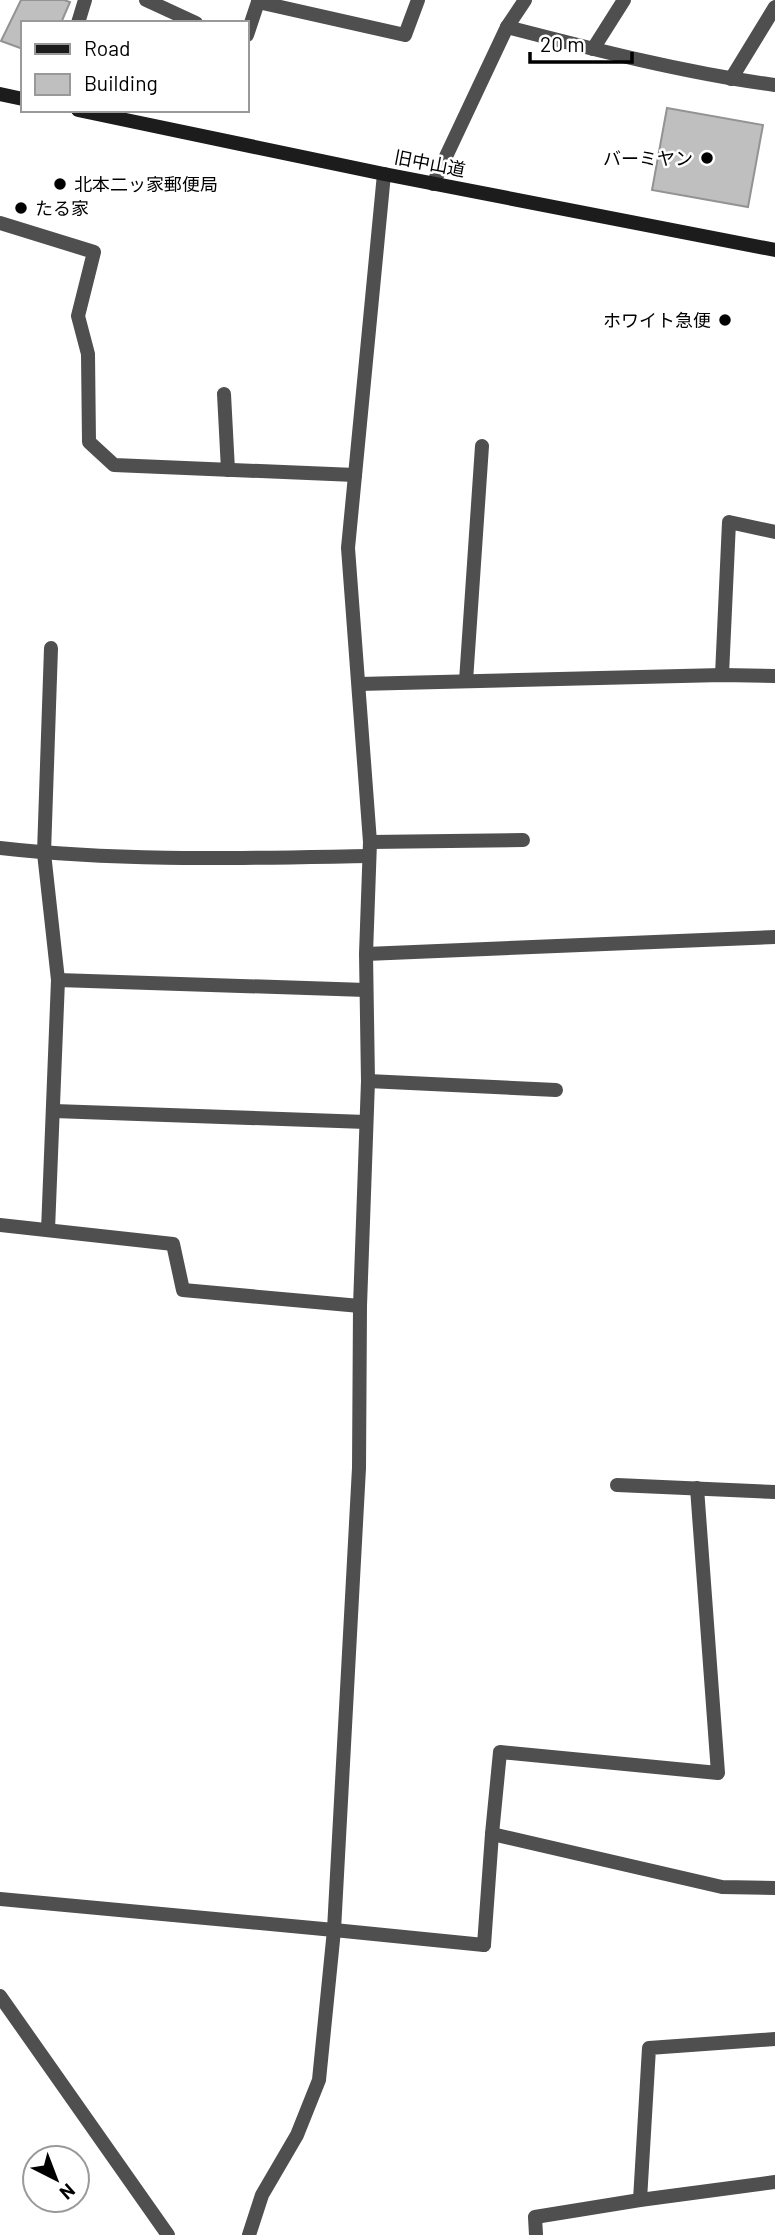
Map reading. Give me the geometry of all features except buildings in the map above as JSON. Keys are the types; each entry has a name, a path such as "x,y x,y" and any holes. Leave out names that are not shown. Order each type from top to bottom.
{"main road":[{"path":"0,94 21,99"},
{"name":"旧中山道","path":"88,112 433,184 775,250"}],"street":[{"path":"79,21 85,0"},
{"path":"146,0 192,21"},
{"path":"248,31 258,1 405,35 418,0"},
{"path":"433,184 508,27 525,0"},
{"path":"593,49 624,0"},
{"path":"731,79 775,7"},
{"path":"508,27 593,49 731,79 775,85"},
{"path":"249,2235 262,2195 298,2134 319,2080 334,1930 359,1468 360,1306 368,1081 366,954 370,849 348,548 384,174"},
{"path":"0,223 94,252 78,316 88,354 89,442 114,465 355,475"},
{"path":"224,394 228,470"},
{"path":"466,681 482,446"},
{"path":"722,675 729,522 775,532"},
{"path":"48,1230 58,980 44,853 51,648"},
{"path":"359,684 775,676"},
{"path":"0,848 167,859 523,840"},
{"path":"366,954 775,937"},
{"path":"58,980 366,990"},
{"path":"368,1081 556,1090"},
{"path":"54,1111 366,1122"},
{"path":"0,1225 173,1244 183,1290 360,1306"},
{"path":"617,1485 775,1492"},
{"path":"0,1899 484,1945 500,1752 718,1773 696,1489"},
{"path":"492,1834 722,1887 775,1888"},
{"path":"0,1996 168,2235"},
{"path":"640,2200 649,2048 775,2039"},
{"path":"536,2235 535,2217 775,2182"}],"place":[{"name":"バーミヤン","path":"707,158"},
{"name":"北本二ッ家郵便局","path":"60,184"},
{"name":"たる家","path":"21,208"},
{"name":"ホワイト急便","path":"725,320"}]}
